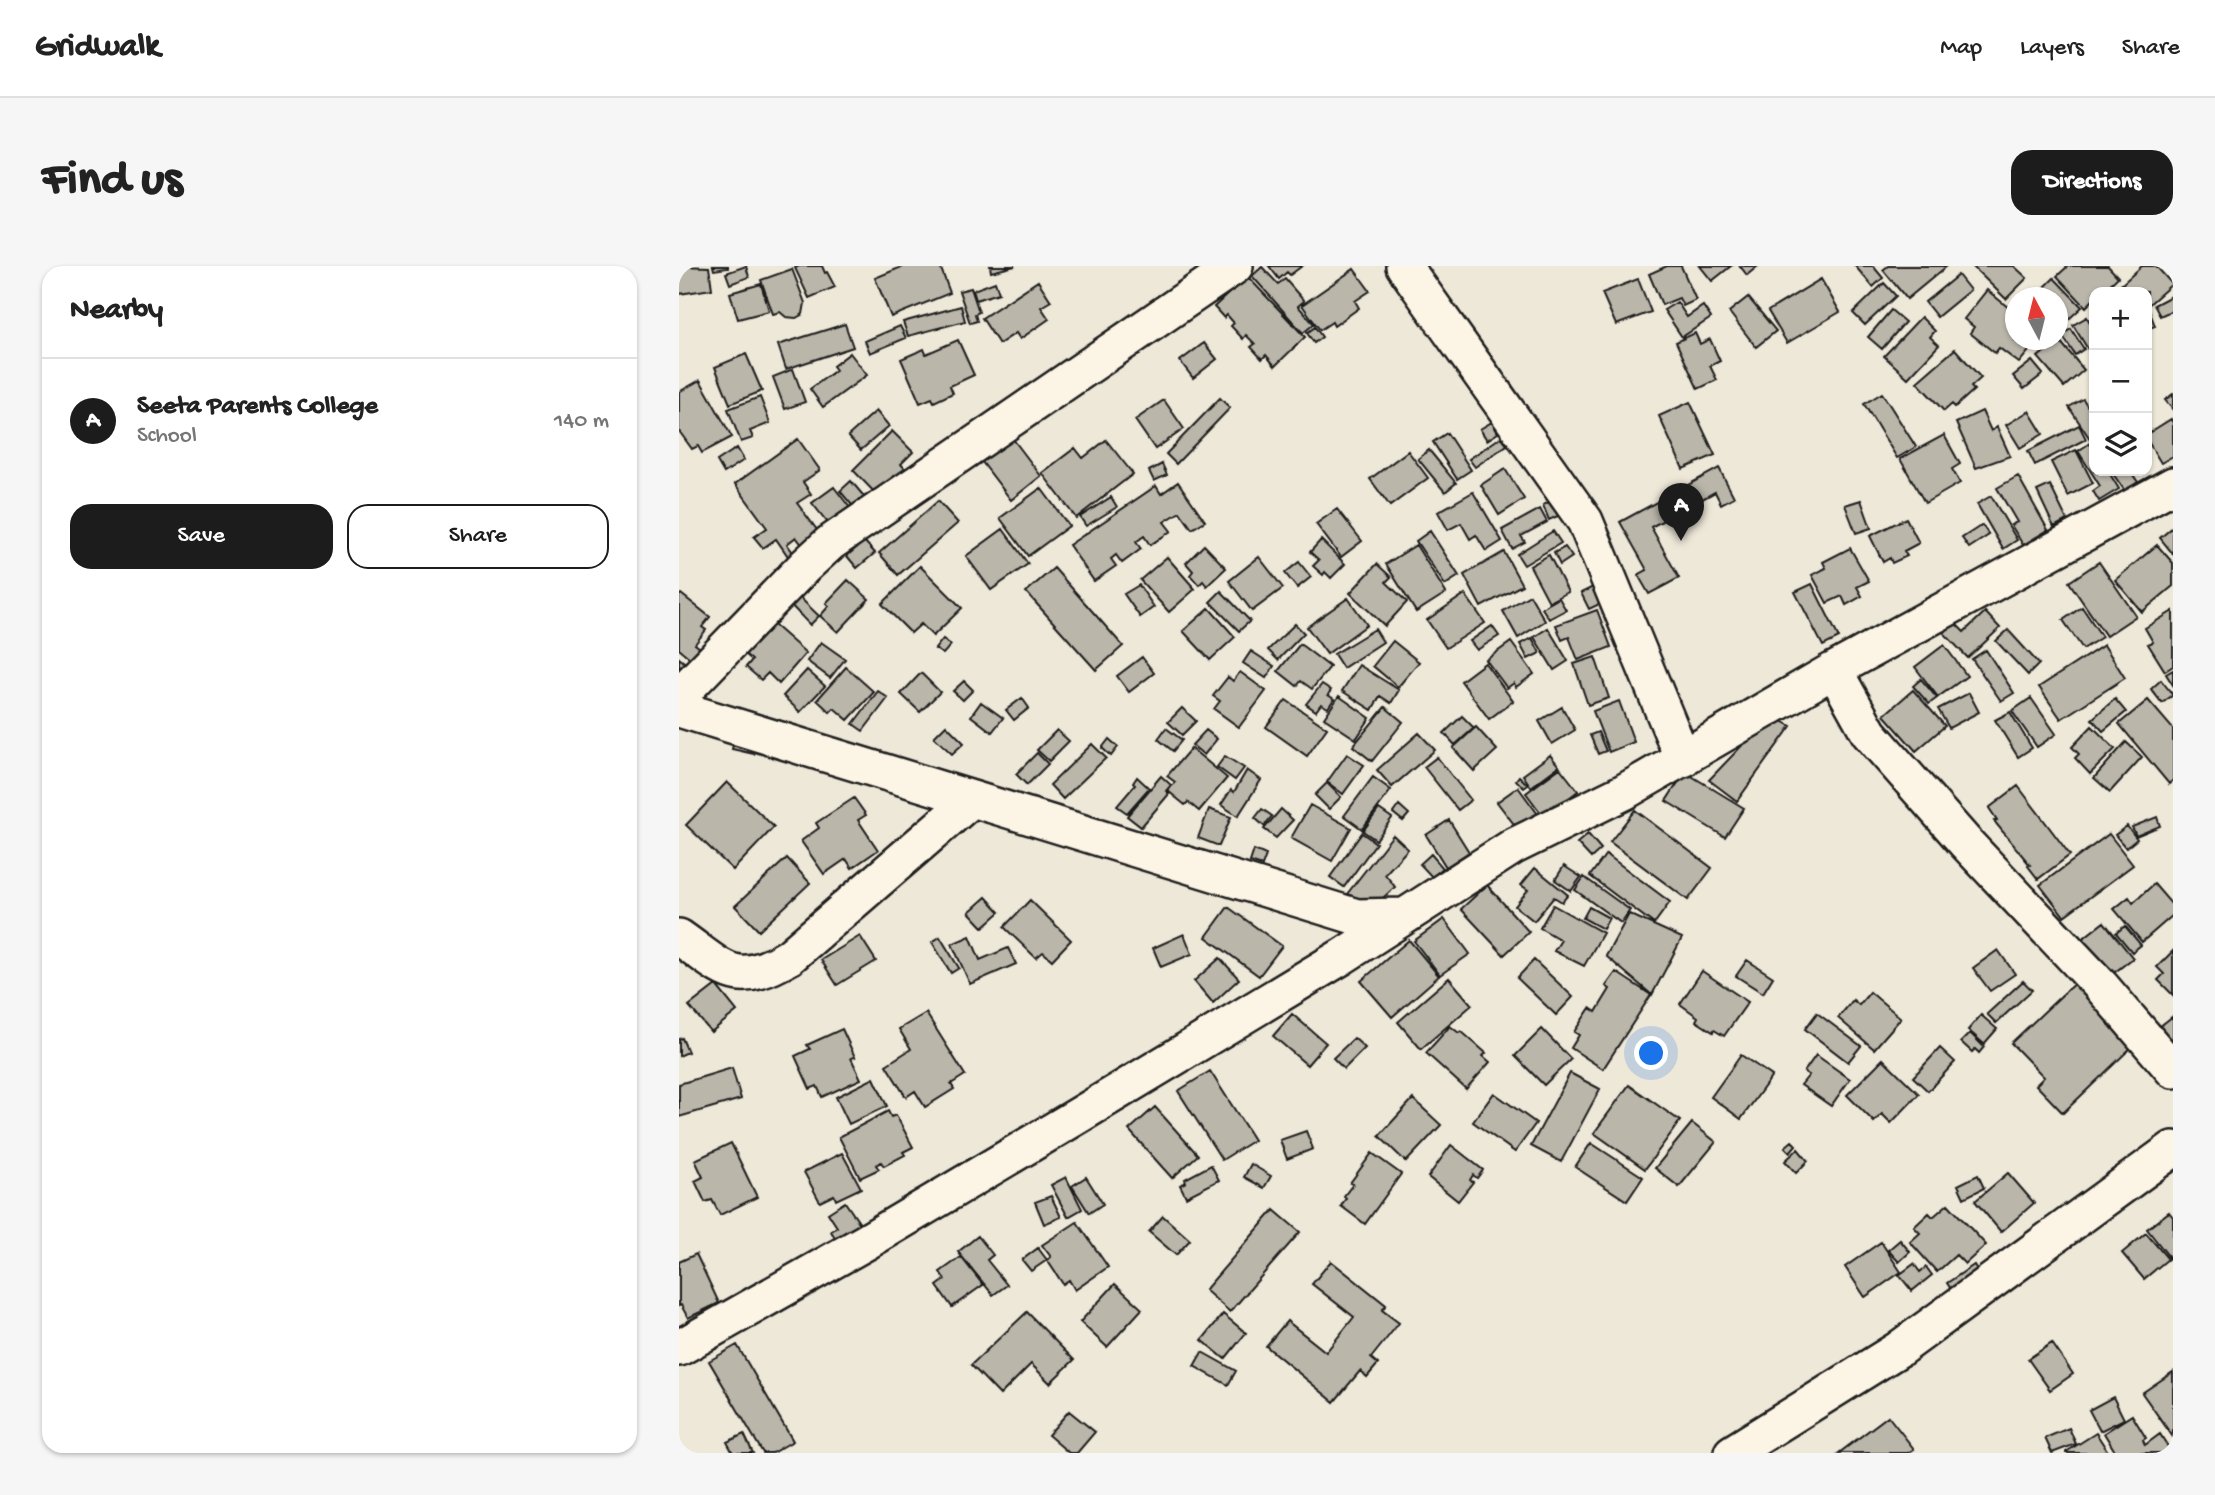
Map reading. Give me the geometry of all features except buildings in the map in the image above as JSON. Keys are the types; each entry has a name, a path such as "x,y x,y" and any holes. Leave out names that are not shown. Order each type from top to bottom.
{"street":[{"path":"679,696 804,566 830,543 1235,266"},
{"path":"1404,266 1585,521 1683,759"},
{"path":"679,1348 866,1242 1076,1117 1343,956 1514,846 1624,792 1834,670 2173,485"},
{"path":"1834,670 1869,733 1965,842 2101,986 2173,1070"},
{"path":"679,709 1357,917 1402,916"},
{"path":"679,937 737,974 756,974 771,967 789,957 972,799"},
{"path":"1732,1453 1899,1349 2173,1149"}],"place":[{"name":"Seeta Parents College","path":"1681,541"}]}
